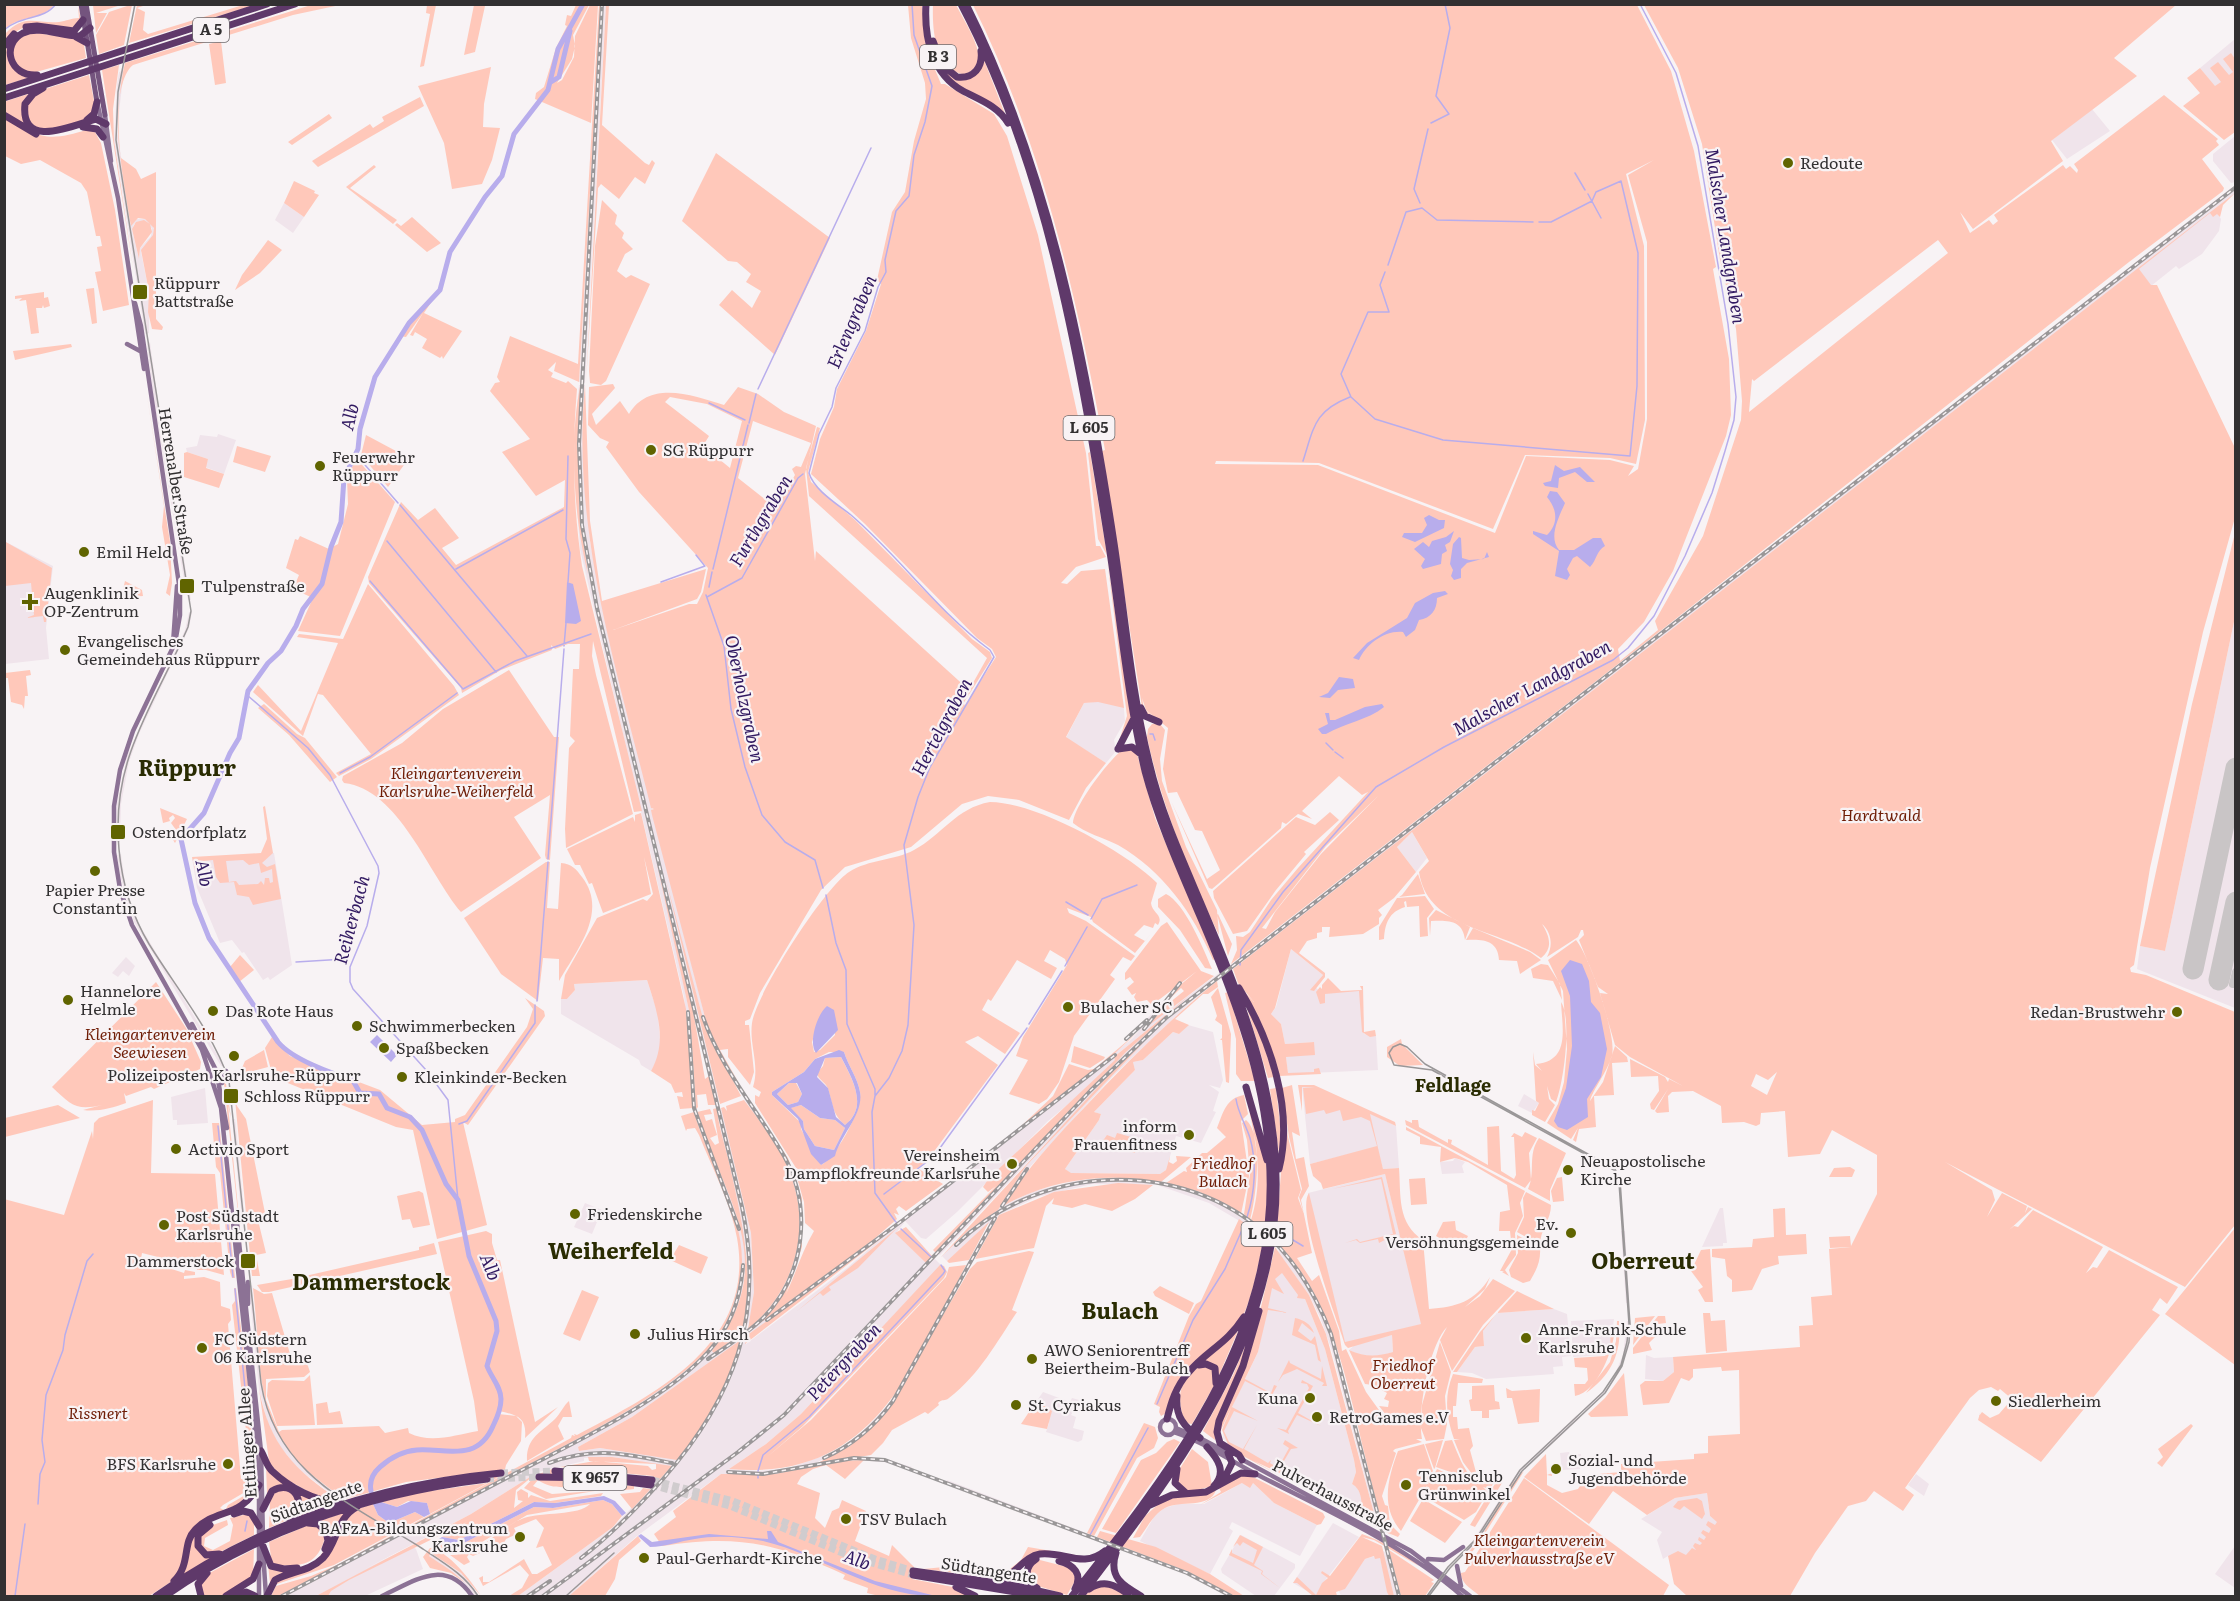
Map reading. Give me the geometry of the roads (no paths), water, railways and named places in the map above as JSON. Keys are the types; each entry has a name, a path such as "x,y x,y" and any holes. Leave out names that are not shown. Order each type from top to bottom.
{"highway":[{"name":"A 5","path":"4,98 59,75 267,4"},
{"name":"A 5","path":"4,89 59,75 295,4"},
{"path":"926,4 929,44 940,70 953,84 998,111 1008,123 1018,142"},
{"name":"B 3","path":"931,4 930,25 934,48 942,65 949,73 962,78 977,71 982,57 979,40 961,4"},
{"name":"L 605","path":"966,4 995,64 1020,133 1064,284 1101,463 1143,739 1168,825 1220,956 1227,965 1265,1094 1273,1177 1274,1226 1265,1274 1239,1352 1176,1465 1148,1506 1127,1530"},
{"path":"74,33 83,20"},
{"path":"4,46 13,35 25,27 37,26 74,33"},
{"path":"59,75 35,76 20,73 10,60 10,45 17,37 29,31 88,34"},
{"name":"L 605","path":"979,40 1018,142 1048,243 1079,376 1098,476 1142,755 1161,822 1233,985"},
{"path":"59,75 29,97 25,108 27,121 36,130 45,132 103,120"},
{"path":"4,115 45,136 84,124 94,114 97,102"},
{"path":"84,124 97,129 103,137"},
{"path":"1137,702 1145,716 1159,722 1148,726 1143,739"},
{"path":"1134,714 1130,729 1118,749 1132,747 1142,755"},
{"path":"1233,985 1260,1026 1277,1082 1282,1141 1273,1177"},
{"path":"1246,1088 1273,1177"},
{"name":"L 605","path":"1201,1421 1235,1350 1249,1311 1263,1261 1273,1177"},
{"path":"1242,1460 1239,1455 1220,1443 1218,1425 1251,1344 1264,1289 1265,1274"},
{"path":"1169,1420 1176,1391 1188,1372 1226,1341 1249,1311"},
{"path":"1169,1420 1188,1374 1204,1364 1213,1367 1217,1374 1212,1394"},
{"path":"1177,1396 1180,1417 1185,1426 1200,1438"},
{"path":"1176,1465 1174,1480 1181,1491 1197,1493 1212,1487 1219,1479 1221,1470 1216,1456 1208,1447"},
{"path":"261,1451 272,1471 310,1496 324,1502 351,1501"},
{"path":"1220,1485 1232,1460 1228,1453"},
{"name":"L 605","path":"1077,1596 1176,1465"},
{"name":"K 9657","path":"539,1476 652,1482 555,1472"},
{"name":"Südtangente","path":"165,1594 229,1551 279,1528 351,1501 426,1483 501,1473"},
{"path":"1148,1506 1167,1496 1202,1494 1241,1473 1255,1474"},
{"name":"Südtangente","path":"156,1596 165,1594 212,1567 303,1524 368,1502 428,1488 487,1479"},
{"path":"229,1551 208,1555 201,1551 197,1543 202,1529 247,1503 259,1485"},
{"path":"263,1509 268,1495 274,1489 286,1487 296,1493 300,1502 298,1511 279,1528"},
{"path":"266,1596 270,1586 278,1578 303,1571 320,1560 329,1549 345,1517 368,1502"},
{"path":"165,1594 184,1567 189,1540 194,1531 227,1515 241,1511 249,1512 261,1524"},
{"path":"263,1549 268,1563 279,1569 298,1568 312,1562 327,1546 328,1536 322,1526 303,1524"},
{"path":"982,1581 1010,1576 1035,1556 1087,1560 1114,1547 1113,1571 1132,1595"},
{"path":"1041,1594 1029,1582 1027,1570 1036,1559 1052,1557 1067,1563 1076,1570 1077,1596"},
{"path":"226,1596 253,1579 259,1564"},
{"path":"201,1596 198,1584 212,1567"},
{"name":"Südtangente","path":"1041,1594 982,1581 913,1573 946,1582 1027,1593 1060,1596"},
{"path":"946,1582 972,1594"},
{"path":"1077,1596 1095,1585 1105,1583 1132,1595 1141,1596"},
{"path":"235,1596 246,1592 257,1596"},
{"path":"1002,1596 1027,1593"}],"main road":[{"path":"81,4 88,34"},
{"path":"86,4 88,34"},
{"name":"Herrenalber Straße","path":"88,34 143,338 147,380 178,585 180,615 178,634 129,741 120,770 114,806 114,844 120,889 132,925 189,1024 215,1075"},
{"name":"Herrenalber Straße","path":"95,76 97,102 103,120 103,137 111,166"},
{"name":"Herrenalber Straße","path":"135,303 147,380"},
{"path":"127,344 136,347 141,353"},
{"path":"220,1086 226,1071"},
{"name":"Ettlinger Allee","path":"215,1075 220,1086 261,1451 263,1509 261,1524"},
{"name":"Ettlinger Allee","path":"215,1075 225,1129 259,1485 266,1596"},
{"path":"246,1307 249,1302 248,1282"},
{"path":"1169,1420 1175,1430 1168,1435 1162,1432 1161,1424 1169,1420"},
{"name":"Pulverhausstraße","path":"1175,1430 1200,1438 1422,1558 1470,1596"},
{"name":"Pulverhausstraße","path":"1175,1430 1412,1558 1462,1596"},
{"path":"1422,1558 1444,1560 1463,1547"},
{"name":"Ettlinger Allee","path":"257,1596 259,1564 263,1549"},
{"path":"1457,1566 1462,1589"},
{"path":"382,1596 422,1578 438,1574 458,1581 471,1596"}],"waterway":[{"path":"4,30 18,22 45,13 56,4"},
{"name":"Alb","path":"371,1491 370,1484 375,1472 397,1456 417,1450 460,1451 470,1449 486,1438 497,1417 501,1403 501,1395 487,1366 497,1331 496,1321 469,1256 458,1200 446,1184 422,1130 410,1117 387,1108 379,1094 360,1093 352,1079 323,1070 302,1060 278,1042 209,938 195,903 181,839 204,813 230,753 239,738 248,691 268,663 281,651 303,609 322,584 331,547 341,522 344,478 358,449 360,429 375,377 409,323 440,290 450,252 485,197 502,176 514,134 548,90 558,49 583,4"},
{"name":"Hertelgraben","path":"895,1221 875,1193 872,1112 875,1096 889,1078 902,1051 908,1025 914,925 904,845 918,797 930,767 994,657 990,650 936,602 869,531 821,491 809,473 819,434 832,407 836,388 865,331 878,287 886,272 885,260 896,211 909,196 914,155 925,122 932,86 914,35 912,4"},
{"path":"1431,123 1449,114 1436,96 1450,28 1445,4"},
{"name":"Malscher Landgraben","path":"1240,965 1241,950 1283,892 1376,787 1444,747 1613,660 1628,648 1654,616 1685,556 1712,493 1734,420 1736,397 1728,324 1698,146 1676,73 1640,4"},
{"path":"551,82 559,77 570,31"},
{"path":"1420,203 1414,189 1428,129"},
{"path":"758,389 871,148"},
{"path":"1575,173 1585,190"},
{"path":"1385,272 1380,285 1389,312 1368,312 1341,374 1351,397 1375,419 1443,440 1630,456 1637,386 1638,253 1621,181 1596,192 1592,201 1551,222 1539,222"},
{"path":"1588,194 1601,218"},
{"path":"1388,265 1406,212 1422,208 1437,220 1533,222"},
{"name":"Oberholzgraben","path":"749,423 756,394"},
{"path":"1303,461 1313,430 1322,414 1338,402 1350,397"},
{"path":"709,403 745,420"},
{"name":"Oberholzgraben","path":"713,569 748,425"},
{"name":"Alb","path":"356,453 358,457"},
{"path":"568,456 566,539 570,553 568,582"},
{"path":"359,458 398,503"},
{"name":"Furthgraben","path":"707,597 742,578 798,478 803,474"},
{"path":"400,505 527,656"},
{"path":"456,569 563,510"},
{"path":"387,541 496,672"},
{"path":"696,555 704,565"},
{"path":"661,582 705,566"},
{"name":"Oberholzgraben","path":"709,587 712,572"},
{"path":"370,581 463,689 515,661 591,634"},
{"name":"Oberholzgraben","path":"706,595 724,646 731,709 745,767 762,815 785,842 815,860 823,888"},
{"path":"564,646 566,623"},
{"path":"548,859 564,649"},
{"path":"340,773 370,757 457,693"},
{"name":"Reiherbach","path":"247,695 308,748 330,775 378,866 379,873 367,926 350,967 350,982 353,989 426,1070 448,1100 458,1200"},
{"path":"1150,734 1153,734 1155,740"},
{"path":"1326,743 1333,750"},
{"path":"1335,752 1343,758"},
{"path":"537,1001 548,862"},
{"path":"1091,919 1102,899 1137,885"},
{"name":"Oberholzgraben","path":"826,895 836,943 846,970 847,1024 875,1089 875,1095"},
{"path":"1066,902 1088,915"},
{"path":"1065,966 1087,927"},
{"path":"296,962 345,959"},
{"name":"Alb","path":"227,967 236,980"},
{"path":"1029,1024 1062,971"},
{"path":"459,1124 467,1121 535,1023 535,1005"},
{"path":"884,1194 928,1161 940,1148 1027,1028"},
{"name":"Malscher Landgraben","path":"1236,1099 1250,1138 1254,1158 1252,1198 1247,1217"},
{"path":"218,1126 233,1277"},
{"name":"Malscher Landgraben","path":"1157,1404 1193,1320 1225,1269 1245,1223"},
{"path":"901,1229 931,1257"},
{"path":"1283,1234 1303,1246"},
{"path":"38,1504 40,1474 45,1462 42,1440 46,1395 63,1350 65,1335 87,1261 93,1254"},
{"name":"Petergraben","path":"758,1471 763,1455 809,1417 943,1274 945,1271 941,1265"},
{"path":"235,1289 248,1418"},
{"name":"Malscher Landgraben","path":"1089,1537 1148,1428"},
{"path":"245,1531 247,1521"},
{"path":"15,1596 25,1524"}],"tunnel":[{"path":"501,1473 555,1471"},
{"path":"487,1479 539,1477"},
{"path":"652,1480 733,1501 875,1559 913,1571"},
{"path":"651,1485 730,1506 852,1557 913,1575"}],"tram line":[{"path":"135,4 118,92 116,140 191,611 188,627 144,719 124,775 118,824 123,874 129,899 149,944 204,1028 229,1081 261,1383 269,1415 283,1441 300,1464 321,1484 344,1501 446,1564 467,1582 478,1596"},
{"path":"1427,1596 1448,1567 1476,1539 1520,1470 1603,1392 1621,1365 1629,1324 1619,1183 1614,1170 1432,1070 1394,1065 1389,1053 1393,1047 1400,1044 1407,1047 1425,1064 1615,1169 1620,1180 1630,1324 1629,1342 1622,1366 1605,1393 1522,1471 1478,1539 1450,1568 1429,1596"},
{"path":"566,1596 614,1553"}],"railway":[{"path":"581,1558 614,1530 654,1489 688,1448 709,1417 726,1385 738,1353 746,1319 749,1284 748,1246 742,1207 597,608 582,525 579,444 602,4"},
{"path":"543,1596 738,1452 784,1415 1091,1090 1166,1018 2236,187"},
{"path":"1144,1029 1180,983"},
{"path":"688,1012 694,1108 739,1229"},
{"path":"703,1017 719,1054 784,1156 799,1197 801,1219 796,1262 777,1301 763,1318 737,1340 708,1359"},
{"path":"1126,1039 1147,1020"},
{"path":"767,1320 903,1220 1115,1055"},
{"path":"1002,1206 1027,1169"},
{"path":"956,1245 991,1217 1032,1196 1075,1184 1119,1180 1164,1184 1206,1197 1246,1218 1280,1248 1296,1268 1316,1300 1331,1334 1399,1596"},
{"path":"824,1458 863,1434 893,1401 995,1218"},
{"path":"282,1596 591,1434 668,1387 690,1370 716,1343 733,1312 740,1289 743,1265"},
{"path":"549,1463 596,1453 610,1453 672,1463"},
{"path":"728,1472 763,1474 854,1458 885,1460 1187,1573 1231,1596"},
{"path":"528,1596 550,1581"}],"place":[{"name":"Redoute","path":"1788,163"},
{"name":"Rüppurr Battstraße","path":"140,292"},
{"name":"SG Rüppurr","path":"651,450"},
{"name":"Feuerwehr Rüppurr","path":"320,466"},
{"name":"Emil Held","path":"84,552"},
{"name":"Tulpenstraße","path":"187,586"},
{"name":"Augenklinik OP-Zentrum","path":"30,602"},
{"name":"Evangelisches Gemeindehaus Rüppurr","path":"65,650"},
{"name":"Ostendorfplatz","path":"118,832"},
{"name":"Papier Presse Constantin","path":"95,871"},
{"name":"Hannelore Helmle","path":"68,1000"},
{"name":"Bulacher SC","path":"1068,1007"},
{"name":"Das Rote Haus","path":"213,1011"},
{"name":"Redan-Brustwehr","path":"2177,1012"},
{"name":"Schwimmerbecken","path":"357,1026"},
{"name":"Spaßbecken","path":"384,1048"},
{"name":"Polizeiposten Karlsruhe-Rüppurr","path":"234,1056"},
{"name":"Kleinkinder-Becken","path":"402,1077"},
{"name":"Schloss Rüppurr","path":"231,1096"},
{"name":"inform Frauenfitness","path":"1189,1135"},
{"name":"Activio Sport","path":"176,1149"},
{"name":"Vereinsheim Dampflokfreunde Karlsruhe","path":"1012,1164"},
{"name":"Neuapostolische Kirche","path":"1568,1170"},
{"name":"Friedenskirche","path":"575,1214"},
{"name":"Post Südstadt Karlsruhe","path":"164,1225"},
{"name":"Ev. Versöhnungsgemeinde","path":"1571,1233"},
{"name":"Dammerstock","path":"248,1261"},
{"name":"Julius Hirsch","path":"635,1334"},
{"name":"Anne-Frank-Schule Karlsruhe","path":"1526,1338"},
{"name":"FC Südstern 06 Karlsruhe","path":"202,1348"},
{"name":"AWO Seniorentreff Beiertheim-Bulach","path":"1032,1359"},
{"name":"Kuna","path":"1310,1398"},
{"name":"Siedlerheim","path":"1996,1401"},
{"name":"St. Cyriakus","path":"1016,1405"},
{"name":"RetroGames e.V","path":"1317,1417"},
{"name":"BFS Karlsruhe","path":"228,1464"},
{"name":"Sozial- und Jugendbehörde","path":"1556,1469"},
{"name":"Tennisclub Grünwinkel","path":"1406,1485"},
{"name":"TSV Bulach","path":"846,1519"},
{"name":"BAFzA-Bildungszentrum Karlsruhe","path":"520,1537"},
{"name":"Paul-Gerhardt-Kirche","path":"644,1558"}],"district":[{"name":"Rüppurr","path":"187,768"},
{"name":"Feldlage","path":"1453,1086"},
{"name":"Weiherfeld","path":"611,1251"},
{"name":"Oberreut","path":"1643,1261"},
{"name":"Dammerstock","path":"371,1282"},
{"name":"Bulach","path":"1120,1311"}],"water label":[{"name":"Erlengraben","path":"852,322"}],"park label":[{"name":"Kleingartenverein Karlsruhe-Weiherfeld","path":"456,782"},
{"name":"Hardtwald","path":"1881,815"},
{"name":"Kleingartenverein Seewiesen","path":"150,1043"},
{"name":"Friedhof Bulach","path":"1223,1172"},
{"name":"Friedhof Oberreut","path":"1403,1374"},
{"name":"Rissnert","path":"98,1413"},
{"name":"Kleingartenverein Pulverhausstraße eV","path":"1539,1549"}]}
